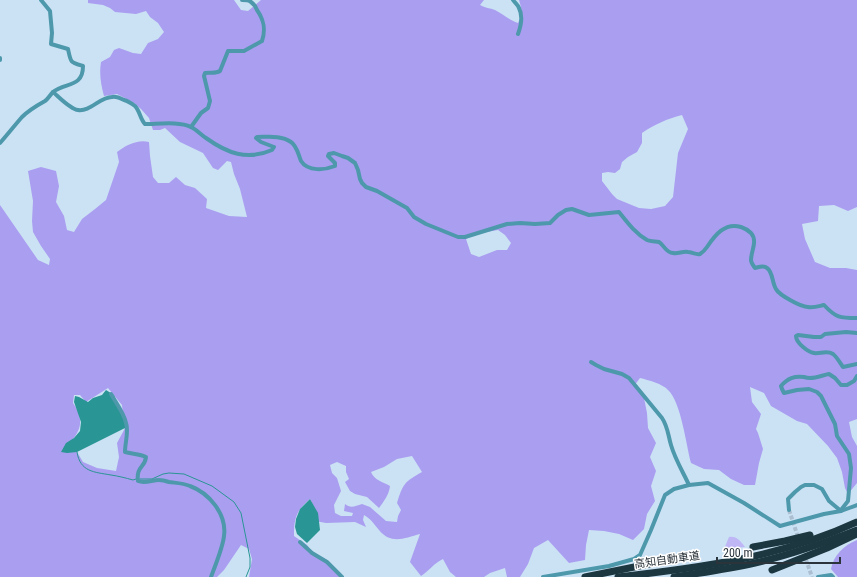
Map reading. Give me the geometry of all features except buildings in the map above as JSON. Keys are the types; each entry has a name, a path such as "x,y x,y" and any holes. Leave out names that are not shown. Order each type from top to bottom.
{"highway":[{"path":"753,547 812,535 857,520"},
{"name":"高知自動車道","path":"618,577 698,567 755,556 814,539 857,520"},
{"name":"高知自動車道","path":"674,577 727,569 784,556 857,530"},
{"path":"772,570 857,534"},
{"path":"585,577 659,562"}],"street":[{"path":"0,143 22,117 33,107 48,99 53,92 78,81 83,72 83,66 73,63 70,60 68,49 51,44 52,33 50,11 41,0"},
{"path":"191,127 201,113 208,108 210,101 204,76 205,73 220,72 228,51 244,51 262,41 264,35 263,22 260,14 252,2 242,0"},
{"path":"513,0 520,11 521,26 518,34"},
{"path":"53,92 71,107 78,110 85,109 99,101 113,96 130,102 135,106 138,110 141,121 145,124 170,123 191,127 223,148 248,156 268,152 274,147 257,140 257,137 278,137 289,140 293,143 305,166 313,169 336,166 328,156 329,154 334,153 348,158 355,163 360,179 366,187 377,191 407,208 416,219 458,237 466,237 507,224 550,223 558,215 566,210 572,209 589,215 619,212 634,230 648,240 659,242 666,250 674,254 688,251 695,254 700,254 724,228 729,226 745,228 754,238 751,261 752,264 755,268 764,266 767,268 776,289 780,294 802,306 816,307 824,305 836,316 844,318 857,318"},
{"path":"857,333 846,332 825,334 821,337 796,336 798,343 812,353 828,352 837,358 843,367 857,364"},
{"path":"592,362 604,369 622,374 629,378 666,423 676,459 689,485"},
{"path":"841,511 848,501 852,468 849,454 837,436 835,424 821,396 817,392 809,389 784,393 781,386 790,378 796,377 809,379 829,374 842,385 847,385 854,381 857,376"},
{"path":"111,394 127,423 125,452 143,455 146,457 146,460 138,472 138,479 140,482 159,480 190,486 209,498 220,513 224,535 211,577"},
{"path":"544,577 609,566 634,559 640,555 665,495 674,489 689,485 708,484 744,502 780,526 841,511 857,505"},
{"path":"789,510 788,499 795,492 801,487 814,485 822,489 829,501 841,511"},
{"path":"300,542 312,553 327,562 342,577"},
{"path":"818,577 831,575 833,577"}],"shaded area":[{"path":"88,0 234,0 241,10 248,11 261,0 484,0 480,5 495,10 518,23 522,12 519,0 857,0 857,207 848,211 834,205 819,206 818,221 802,224 805,239 815,262 830,268 857,270 857,419 849,422 852,437 857,446 857,483 848,494 837,458 828,446 807,424 797,421 771,406 764,393 750,387 752,402 761,414 756,429 763,449 755,485 744,485 731,479 719,470 704,469 691,463 680,413 673,396 663,386 640,378 634,386 644,398 648,428 656,443 650,457 656,471 651,486 655,501 647,514 644,529 633,540 619,534 589,530 585,560 569,563 548,540 534,548 528,564 520,577 507,577 505,568 490,573 484,577 456,577 450,572 443,559 421,576 410,562 420,534 398,539 388,538 371,520 364,515 363,520 366,527 355,522 326,523 315,521 317,513 310,499 297,515 295,520 294,536 307,545 313,553 327,560 340,577 249,577 252,559 249,549 241,545 224,570 217,577 0,577 0,205 38,260 49,265 50,259 33,232 33,201 28,171 41,167 56,171 59,186 56,202 64,216 67,230 74,232 82,219 106,200 119,162 117,152 132,143 145,141 149,142 153,177 158,183 169,183 176,177 185,185 195,188 207,199 206,208 229,216 247,217 231,162 227,161 218,170 213,168 203,153 180,142 165,128 153,130 149,118 134,103 117,94 104,96 100,71 101,62 110,57 114,50 119,48 141,54 148,43 158,39 164,32 158,23 150,17 146,11 136,14 115,12 103,5 88,3","holes":["682,115 688,129 678,153 673,197 665,206 651,209 639,208 617,199 602,181 602,173 615,173 620,169 622,162 637,152 642,143 642,133 656,124","498,230 505,235 511,243 507,250 497,250 479,257 471,254 466,239 475,234","108,388 122,405 123,415 127,422 117,443 119,457 116,471 97,468 83,462 77,452 63,452 73,440 79,429 80,417 73,403 74,395 80,395 86,402","412,456 422,472 411,478 403,487 397,503 401,510 397,522 386,521 370,507 362,504 351,507 345,504 344,511 353,513 352,516 341,516 335,513 334,505 341,491 337,478 332,473 330,465 337,462 346,466 346,472 349,479 345,482 350,491 367,497 379,508 387,495 390,486 376,479 371,472 384,467 397,459"]},
{"path":"106,390 114,395 125,422 125,428 77,452 61,452 66,443 74,438 80,431 81,422 74,402 75,396 88,402 93,398 102,395"},
{"path":"310,499 318,513 320,530 307,543 297,534 295,527 300,509"},
{"path":"729,537 736,538 745,547 724,549"},
{"path":"857,540 857,577 838,577 831,569 834,560 844,548"}],"waterway":[{"path":"77,452 81,464 89,470 133,480 136,479"},
{"path":"140,479 152,479 169,473 184,474 212,486 234,502 241,513 250,558 250,567 246,577"}],"tunnel":[{"path":"789,510 799,540"},
{"path":"802,548 812,577"}]}
